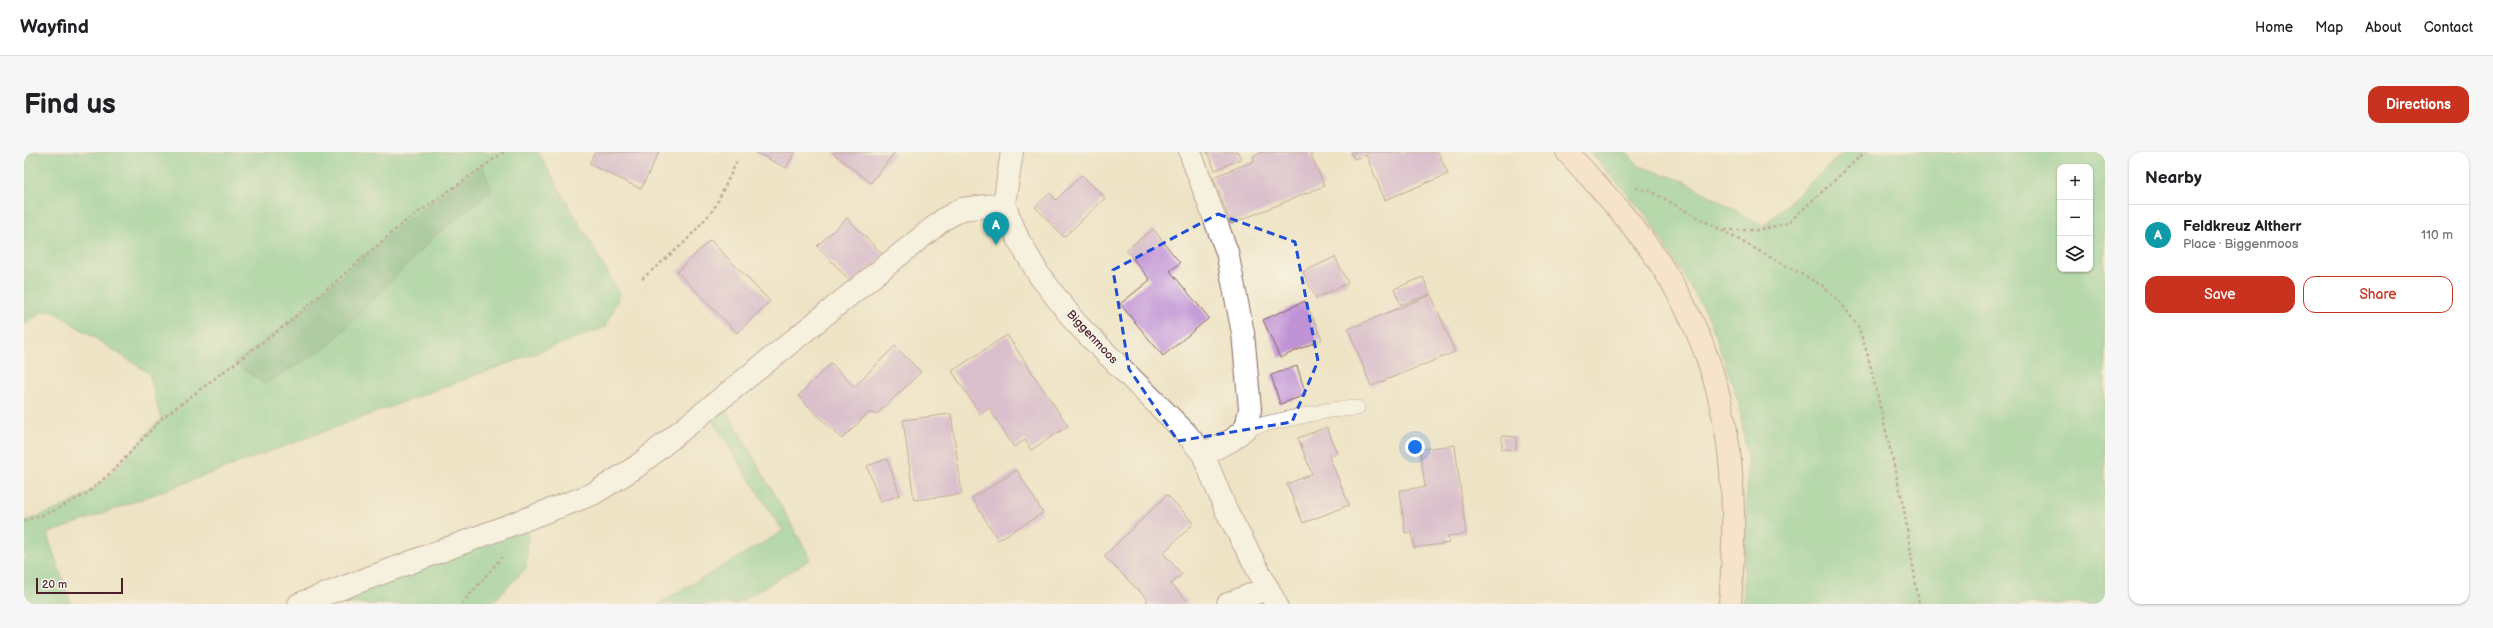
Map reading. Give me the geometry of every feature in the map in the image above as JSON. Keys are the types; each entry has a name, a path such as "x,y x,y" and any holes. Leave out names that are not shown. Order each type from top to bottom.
{"main road":[{"path":"1567,152 1605,194 1656,258 1693,321 1717,384 1728,433 1734,494 1730,604"}],"street":[{"name":"Biggenmoos","path":"1012,152 1004,204 1018,240 1039,274 1076,322 1185,432 1203,454 1226,510 1272,596 1228,604"},
{"path":"1190,152 1227,252 1243,333 1250,409 1246,428 1232,440 1203,454"},
{"path":"299,604 593,494 636,467 802,330 944,219 962,209 1004,204"}],"lane":[{"path":"1246,428 1330,410 1357,408"}],"path":[{"path":"24,521 51,512 86,494 115,469 162,419 288,323 402,224 504,152"},
{"path":"1724,230 1759,230 1788,224 1865,152"},
{"path":"642,278 685,242 714,209 738,159"},
{"path":"1605,194 1624,186 1650,191 1724,230 1823,286 1840,302 1858,326 1868,356 1903,503 1919,604"},
{"path":"462,604 517,539 524,520"}],"highlighted area":[{"path":"1218,214 1295,242 1318,361 1292,422 1178,441 1129,369 1113,270"}],"green space":[{"path":"24,152 538,152 620,294 606,327 47,534 71,604 24,604 24,521 48,513 79,499 97,486 116,468 161,419 149,373 51,310 42,312 24,325","holes":["492,190 435,236 235,363 288,323 447,191"]},
{"path":"1590,152 1627,152 1639,166 1684,181 1763,226 1844,152 2105,152 2105,604 1743,604 1748,464 1739,403 1709,318 1649,219"},
{"path":"482,165 492,190 435,236 328,346 264,384 235,363 288,323 402,224"},
{"path":"724,406 811,559 737,604 658,604 783,531 710,417"},
{"path":"529,528 526,568 491,604 326,604"}],"building":[{"path":"595,152 659,152 641,189 589,164"},
{"path":"755,152 795,152 786,168"},
{"path":"835,152 895,152 871,183 834,154"},
{"path":"1207,152 1238,152 1241,159 1215,170"},
{"path":"1262,152 1310,152 1324,186 1231,224 1213,177 1254,161 1253,156"},
{"path":"1351,152 1438,152 1448,174 1385,200 1366,155 1354,159"},
{"path":"1082,175 1105,198 1064,237 1035,207 1050,193 1056,200"},
{"path":"847,218 884,256 854,285 817,246"},
{"path":"1153,229 1180,263 1170,271 1209,318 1163,356 1120,304 1150,280 1126,250"},
{"path":"710,240 770,301 737,333 677,272"},
{"path":"1335,257 1348,283 1316,298 1303,272"},
{"path":"1423,277 1430,294 1401,305 1394,289"},
{"path":"1431,295 1455,352 1371,386 1348,329"},
{"path":"1305,301 1322,339 1280,358 1263,320"},
{"path":"1007,335 1068,426 1031,450 1025,440 1014,447 989,408 980,414 952,371"},
{"path":"895,346 921,372 877,414 868,413 842,439 798,396 831,363 854,387"},
{"path":"1297,366 1306,395 1280,404 1271,375"},
{"path":"951,414 962,494 914,500 903,420"},
{"path":"1327,427 1337,453 1329,456 1349,505 1303,523 1287,484 1312,474 1298,438"},
{"path":"1502,436 1517,437 1516,450 1502,449"},
{"path":"1455,445 1466,534 1448,536 1449,543 1414,548 1412,532 1405,533 1400,490 1425,487 1420,449"},
{"path":"887,459 900,495 880,502 867,466"},
{"path":"1017,470 1043,513 998,540 972,498"},
{"path":"1167,495 1194,523 1163,553 1182,574 1171,584 1190,604 1144,604 1148,600 1104,556"}],"place":[{"name":"Feldkreuz Altherr","path":"996,245"}]}
